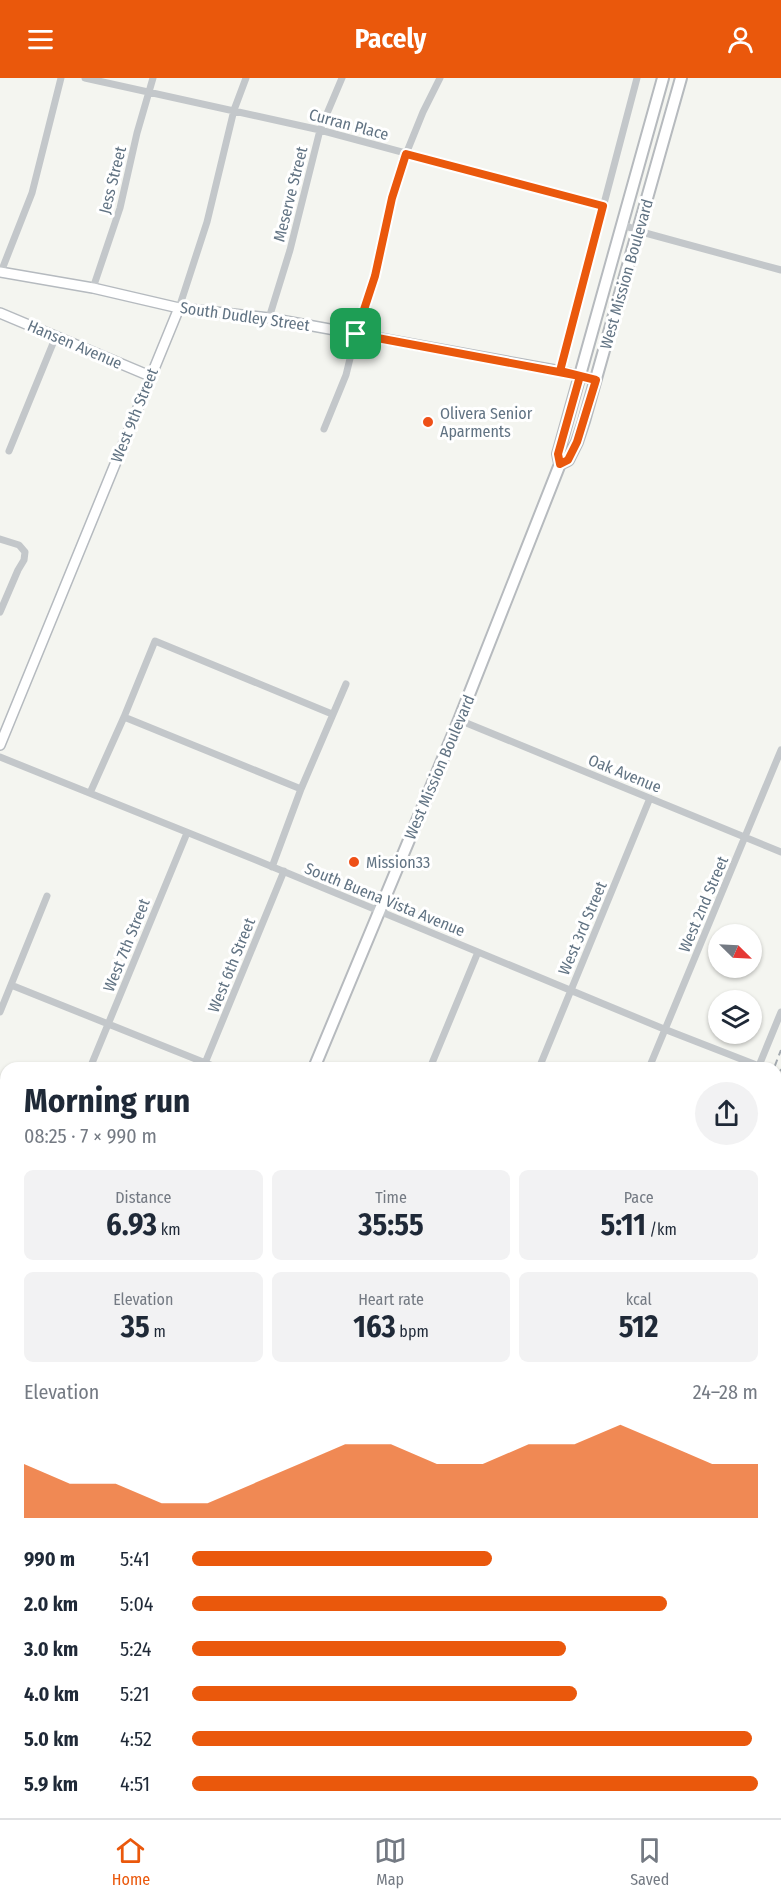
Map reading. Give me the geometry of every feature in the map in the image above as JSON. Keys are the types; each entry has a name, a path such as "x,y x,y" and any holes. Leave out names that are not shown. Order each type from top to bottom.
{"main road":[{"name":"West Mission Boulevard","path":"316,1062 459,720 560,464 558,454 663,78"},
{"name":"West Mission Boulevard","path":"560,464 568,460 577,442 681,78"}],"street":[{"path":"1,272 32,193 61,78"},
{"name":"Curran Place","path":"85,78 320,130 603,206"},
{"name":"Jess Street","path":"93,288 120,208 153,78"},
{"name":"West 9th Street","path":"0,746 179,308 207,222 234,110 246,78"},
{"name":"Meserve Street","path":"269,318 290,250 320,130 342,78"},
{"path":"324,429 346,375 356,334 375,276 392,198 406,154 440,78"},
{"path":"560,371 637,78"},
{"path":"622,224 638,231 781,270"},
{"name":"South Dudley Street","path":"1,272 93,288 179,308 269,318 560,371 596,380"},
{"name":"Hansen Avenue","path":"0,313 150,376"},
{"path":"9,451 56,336"},
{"path":"0,539 19,545 25,552 24,560 0,612"},
{"path":"90,793 155,640 332,714"},
{"path":"272,867 301,789 346,684"},
{"path":"124,717 301,789"},
{"name":"Oak Avenue","path":"459,720 781,852"},
{"name":"West 2nd Street","path":"651,1062 781,750"},
{"name":"South Buena Vista Avenue","path":"0,757 284,871 746,1062"},
{"name":"West 3rd Street","path":"541,1062 650,798"},
{"name":"West 7th Street","path":"92,1062 187,833"},
{"name":"West 6th Street","path":"205,1062 284,871"},
{"path":"0,1012 47,896"},
{"path":"432,1062 478,952"},
{"path":"11,985 197,1062"},
{"path":"760,1062 781,1012"}],"railway":[{"path":"776,1062 781,1050"}],"place":[{"name":"Olivera Senior Aparments","path":"428,422"},
{"name":"Mission33","path":"354,862"}],"route":[{"path":"356,334 375,276 392,198 406,154 603,206 560,371 580,376 596,380 577,442 568,460 560,464 558,454 580,376 356,334"}]}
